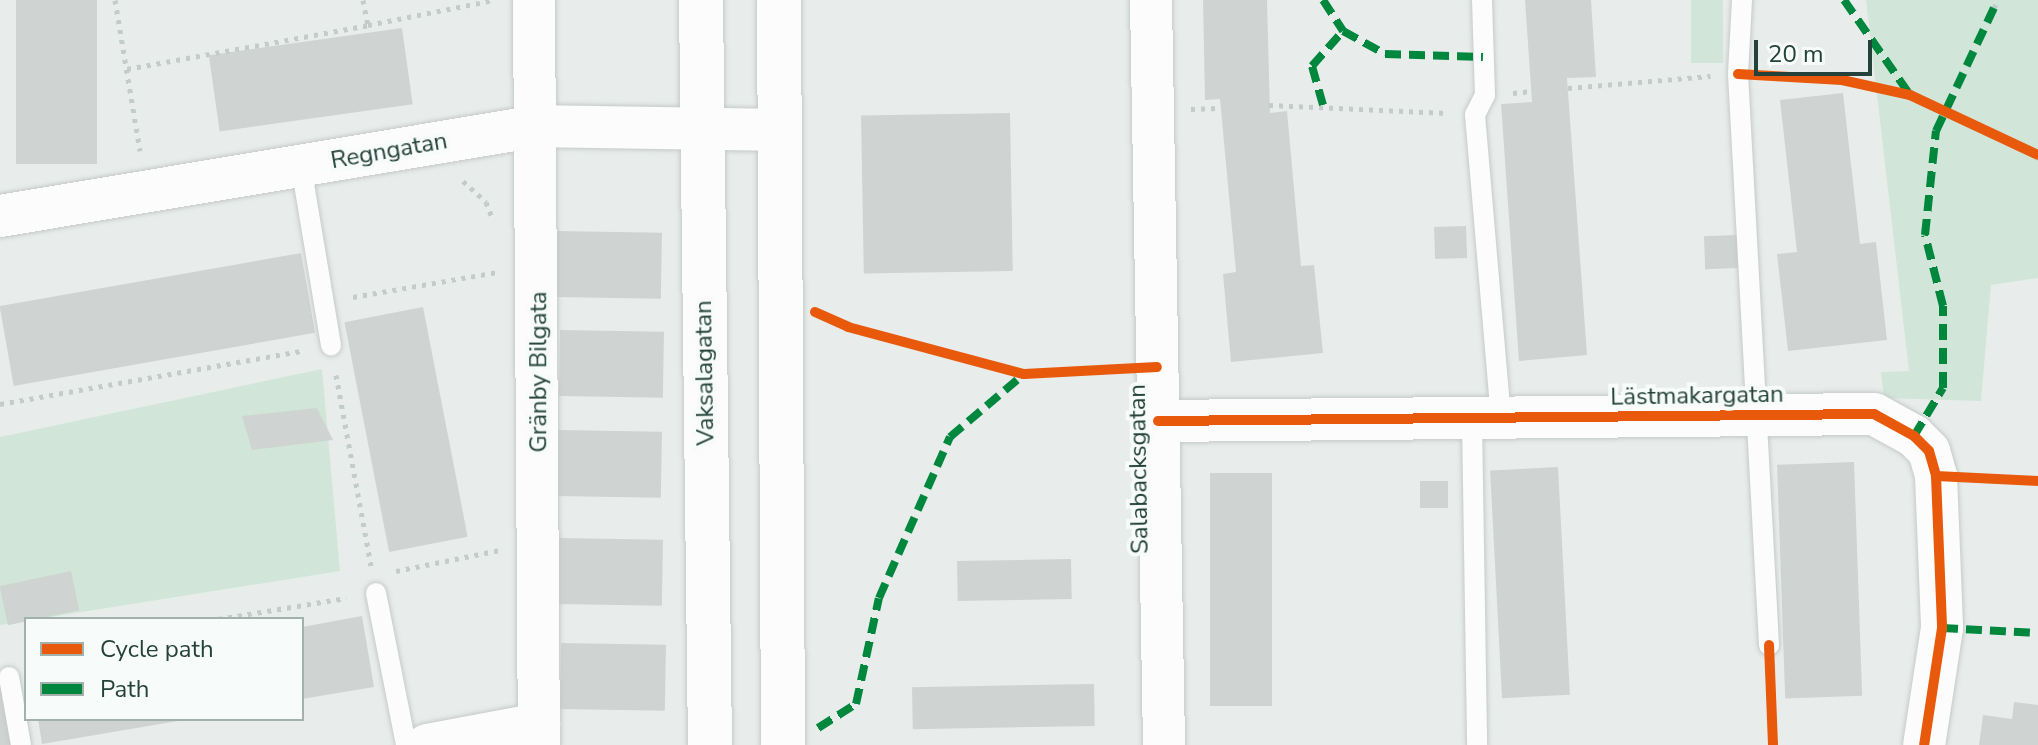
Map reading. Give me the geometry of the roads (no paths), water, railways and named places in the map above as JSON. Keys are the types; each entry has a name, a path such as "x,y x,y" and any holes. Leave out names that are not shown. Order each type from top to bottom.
{"main road":[{"name":"Vaksalagatan","path":"701,0 710,745"},
{"path":"779,0 783,745"}],"street":[{"name":"Gränby Bilgata","path":"534,0 538,126 539,735"},
{"name":"Salabacksgatan","path":"1151,0 1164,745"},
{"name":"Regngatan","path":"0,216 538,126 702,126 780,130"},
{"name":"Lästmakargatan","path":"1158,421 1874,414 1929,451 1936,476 1942,628 1924,745"},
{"path":"427,745 539,735"}],"lane":[{"path":"1477,745 1486,418 1475,115 1485,95 1482,0"},
{"path":"1742,0 1738,74 1761,415 1769,645"},
{"path":"301,166 331,346"},
{"path":"374,585 406,745"},
{"path":"9,677 21,745"}]}
